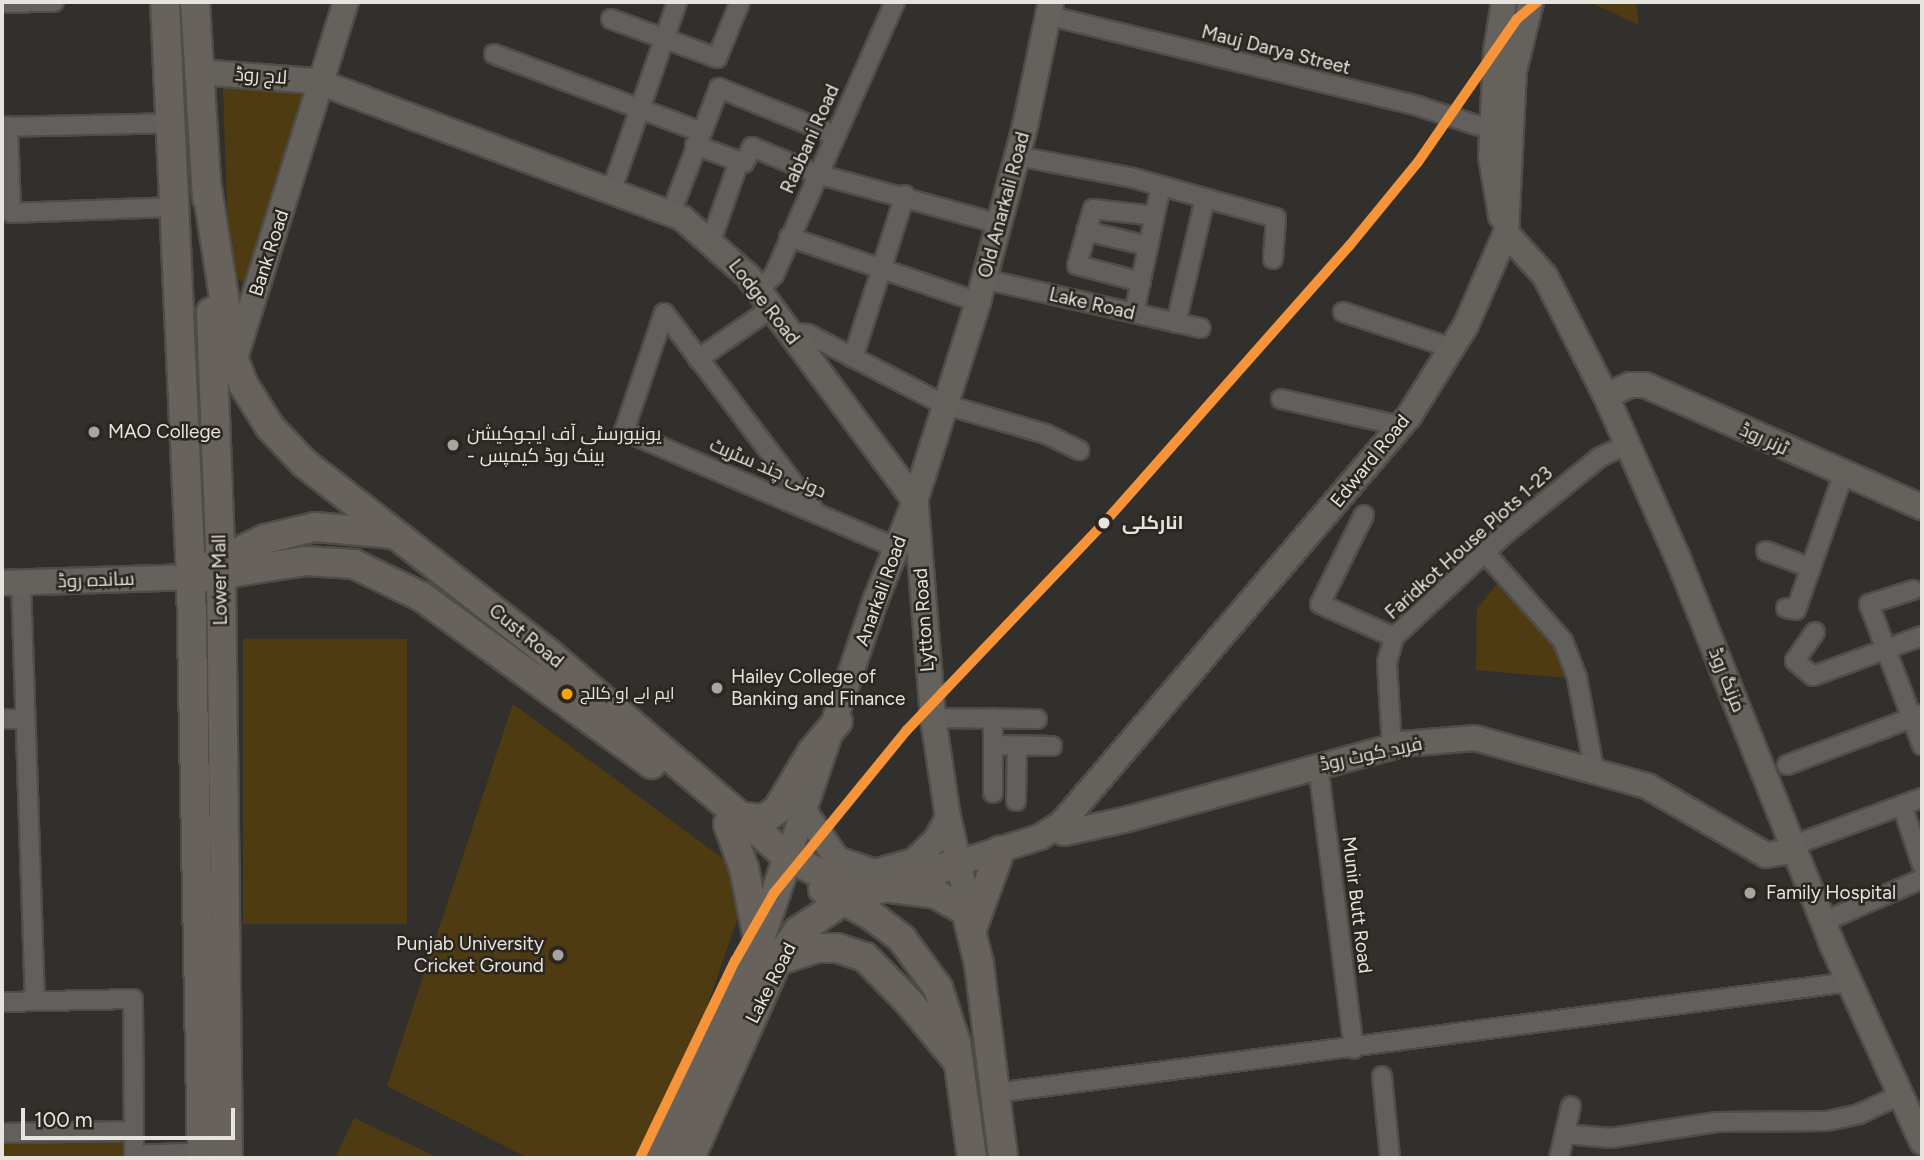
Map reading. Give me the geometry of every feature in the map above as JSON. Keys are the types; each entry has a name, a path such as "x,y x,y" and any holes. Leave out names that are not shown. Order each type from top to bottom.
{"main road":[{"name":"Lower Mall","path":"165,2 176,207 215,1155"},
{"name":"Lower Mall","path":"195,2 206,182 220,567 215,1155"},
{"name":"Cust Road","path":"206,182 234,360 243,384 270,427 303,463 548,653 786,863 902,939 920,960 949,1015 966,1096 972,1158"},
{"path":"191,577 220,567 286,532 315,527 396,534"},
{"name":"Cust Road","path":"220,567 305,561 354,564 422,597 735,820"},
{"path":"768,951 744,868 735,820 764,819 777,810 812,752 838,721"},
{"path":"1000,851 973,926 1003,1158"},
{"name":"Cust Road","path":"786,863 835,881 949,898 966,911 973,926"},
{"path":"660,1158 768,951 786,863"},
{"name":"Lake Road","path":"690,1158 768,951 812,919 845,900 883,890 958,863"},
{"path":"768,951 836,948 865,957 909,1002 960,1065"}],"street":[{"path":"2,3 54,2"},
{"name":"Bank Road","path":"215,423 328,75 346,2"},
{"name":"Bank Road","path":"328,75 362,2"},
{"path":"612,189 677,2"},
{"path":"611,19 720,57 740,2"},
{"name":"Rabbani Road","path":"698,359 764,299 789,237 895,2"},
{"path":"1504,2 1492,130 1493,182 1506,233"},
{"path":"1506,233 1514,71 1529,2"},
{"name":"Mauj Darya Street","path":"1051,9 1418,106 1492,130"},
{"name":"Old Anarkali Road","path":"943,404 1000,224 1051,9"},
{"path":"494,54 639,108 739,161 746,162 752,148 817,174 905,195 1000,224"},
{"name":"Lodge Road","path":"197,63 328,75 428,112 442,124 671,213 711,240 764,299 915,501"},
{"path":"671,213 719,88 835,135"},
{"path":"172,123 5,127 11,213 176,207"},
{"path":"1017,156 1161,186 1276,218 1273,259"},
{"path":"711,240 739,161"},
{"path":"1134,313 1161,186"},
{"path":"853,358 905,195"},
{"path":"1176,323 1205,198"},
{"path":"1141,282 1077,265 1093,209 1155,216"},
{"path":"1086,231 1148,246"},
{"name":"Edward Road","path":"1048,833 1401,426 1451,348 1506,233"},
{"name":"مزنگ روڈ","path":"1506,233 1545,276 1628,444 1795,847 1823,922 1922,1142"},
{"name":"Lake Road","path":"789,237 882,271 980,291 1134,313 1201,328"},
{"path":"1343,312 1451,348"},
{"name":"دونی چند سٹریٹ","path":"698,359 664,313 624,431 813,509 895,547"},
{"path":"789,331 808,334 943,404 1046,434 1079,450"},
{"path":"698,359 813,509"},
{"name":"ٹرنر روڈ","path":"1606,396 1630,385 1645,385 1843,475 1922,507"},
{"path":"1281,399 1401,426"},
{"name":"Anarkali Road","path":"786,863 838,721 876,600 915,501 943,404"},
{"name":"Faridkot House Plots 1-23","path":"1392,747 1387,662 1394,637 1487,555 1505,534 1600,457 1628,444"},
{"path":"1786,608 1796,610 1843,475"},
{"name":"Lytton Road","path":"915,501 921,604 933,718 948,817 973,926"},
{"path":"1364,515 1321,604 1394,637"},
{"path":"1766,551 1811,569"},
{"path":"1487,555 1563,641 1577,678 1594,769"},
{"name":"ساندہ روڈ","path":"11,582 191,577"},
{"path":"11,582 25,719 35,1001"},
{"path":"876,600 887,590 900,590 912,593 921,604"},
{"path":"1913,590 1870,604 1886,649 1917,715 1922,745"},
{"path":"1815,632 1795,661 1814,676 1922,636"},
{"path":"1787,765 1917,715"},
{"path":"933,718 1037,719"},
{"path":"993,718 993,793"},
{"path":"2,719 25,719"},
{"name":"فرید کوٹ روڈ","path":"1048,833 1063,833 1128,819 1318,765 1392,747 1475,738 1594,769 1647,786 1766,855 1795,847"},
{"path":"993,745 1052,746"},
{"path":"1016,801 1017,745"},
{"name":"Munir Butt Road","path":"1318,765 1354,1049"},
{"path":"1795,847 1922,798"},
{"path":"1902,805 1919,846 1922,864"},
{"path":"804,811 837,859 874,872 914,861 936,840 948,817"},
{"path":"958,863 1048,833"},
{"path":"1823,922 1922,879"},
{"path":"995,1093 1354,1049 1850,982"},
{"path":"2,1002 133,999 134,1157 215,1155"},
{"path":"1382,1076 1390,1158"},
{"path":"1565,1134 1611,1138 1717,1122 1827,1121 1859,1114 1900,1095"},
{"path":"1559,1158 1572,1106"},
{"path":"2,1133 133,1131"}],"shaded area":[{"path":"1589,2 1636,2 1639,25"},
{"path":"223,86 307,90 251,293 229,268"},
{"path":"1499,581 1557,645 1567,678 1476,670 1477,609"},
{"path":"243,639 407,639 407,924 243,924"},
{"path":"513,704 751,879 655,1158 528,1158 387,1086"},
{"path":"354,1118 439,1158 335,1158"},
{"path":"2,1141 126,1141 126,1158 2,1158"}],"transit line":[{"path":"640,1158 735,961 774,893 906,731 1104,523 1350,245 1418,162 1517,19 1537,2"}],"place":[{"name":"MAO College","path":"94,432"},
{"name":"یونیورسٹی آف ایجوکیشن - بینک روڈ کیمپس","path":"453,445"},
{"name":"انارکلی","path":"1104,523"},
{"name":"Hailey College of Banking and Finance","path":"717,688"},
{"name":"ایم اے او کالج","path":"567,694"},
{"name":"Family Hospital","path":"1750,893"},
{"name":"Punjab University Cricket Ground","path":"558,955"}]}
